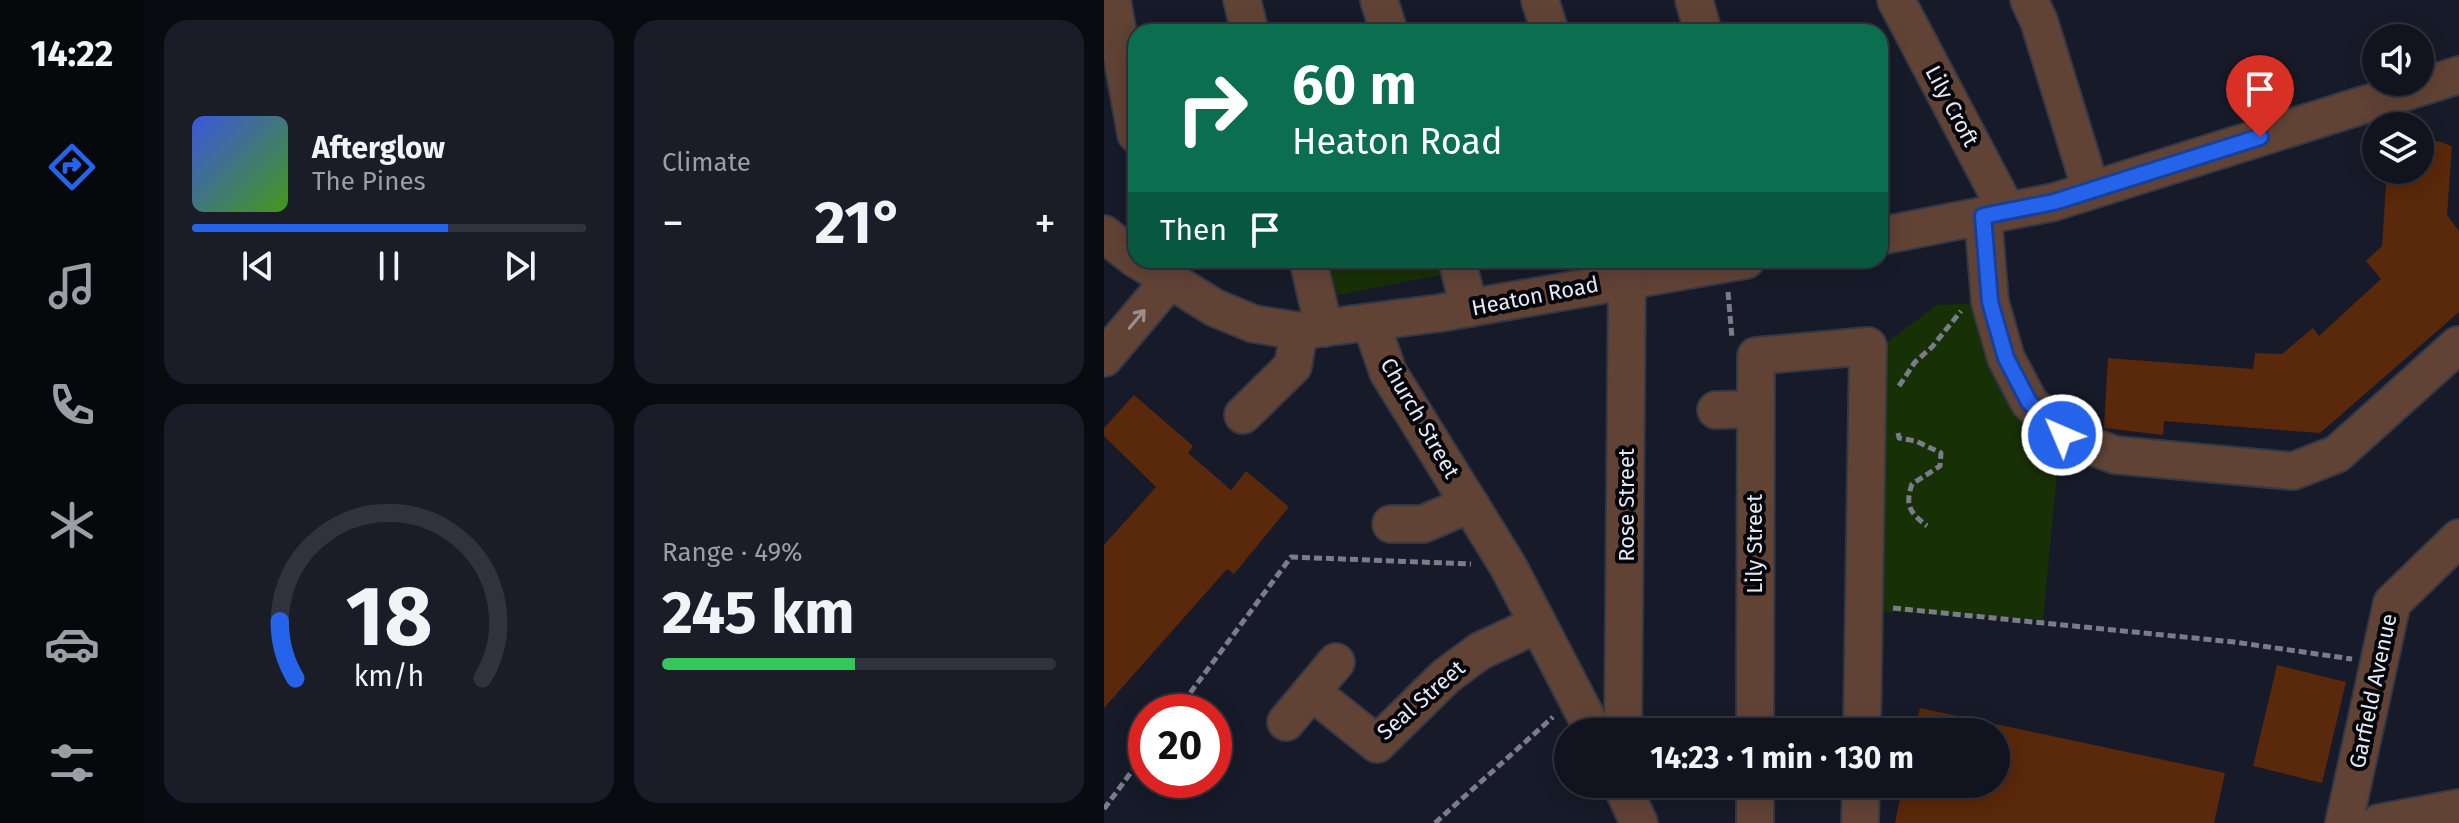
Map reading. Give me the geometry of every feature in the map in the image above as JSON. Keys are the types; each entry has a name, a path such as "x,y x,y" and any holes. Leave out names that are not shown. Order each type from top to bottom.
{"street":[{"path":"1112,0 1128,89"},
{"path":"1242,0 1248,24"},
{"path":"1379,0 1386,24"},
{"path":"1540,0 1548,24"},
{"path":"1694,0 1701,24"},
{"name":"Lily Croft","path":"1896,0 1995,214"},
{"path":"2029,0 2039,21 2091,190"},
{"path":"1888,234 2054,202 2459,75"},
{"path":"1995,214 1990,302 2006,358 2029,402 2062,435 2115,455 2293,471 2337,454 2458,345"},
{"path":"1104,234 1128,250"},
{"path":"1104,358 1151,268"},
{"path":"1154,268 1215,308 1254,324 1312,330 1371,323"},
{"path":"1243,415 1293,366 1312,330 1308,268"},
{"path":"1459,268 1469,308"},
{"name":"Heaton Road","path":"1371,323 1469,308 1624,269"},
{"name":"Rose Street","path":"1623,718 1624,269"},
{"name":"Church Street","path":"1371,323 1388,372 1508,566 1587,718"},
{"name":"Lily Street","path":"1755,718 1756,356 1868,346 1864,605"},
{"path":"1716,410 1754,409"},
{"path":"1391,524 1423,524 1470,504"},
{"name":"Garfield Avenue","path":"2344,823 2392,603 2459,538"},
{"path":"1862,718 1864,605"},
{"name":"Seal Street","path":"1312,692 1377,744 1446,676 1480,651 1538,624"},
{"path":"1286,722 1336,662"},
{"path":"1627,798 1639,823"},
{"path":"1755,798 1755,823"},
{"path":"1860,823 1861,798"},
{"path":"2379,823 2459,808"}],"path":[{"path":"1891,397 1915,362 1932,347 1963,308"},
{"path":"1896,425 1899,438 1916,441 1941,453 1940,466 1912,484 1906,502 1912,514 1927,526"},
{"path":"1189,694 1291,557 1508,566"},
{"path":"1864,605 2234,642 2379,663"},
{"path":"1435,823 1576,697"},
{"path":"1104,809 1128,776"}],"green space":[{"path":"1330,268 1439,268 1441,275 1337,295"},
{"path":"1976,303 2059,451 2043,620 1876,611 1877,350 1937,305"}],"building":[{"path":"2434,142 2452,146 2447,215 2459,231 2459,312 2320,433 2164,421 2163,435 2104,428 2108,358 2253,369 2255,353 2282,354 2313,328 2319,336 2381,279 2366,261 2382,246 2386,184 2434,184"},
{"path":"1134,395 1193,446 1188,453 1231,490 1246,471 1289,507 1234,574 1227,569 1104,708 1104,545 1156,487 1104,436 1104,428"},
{"path":"2277,665 2346,682 2322,783 2253,766"},
{"path":"1920,708 1967,718 1918,718"},
{"path":"2010,727 2225,773 2214,823 1895,823 1900,798 2010,798"}],"route":[{"path":"2062,435 2029,402 2006,358 1990,302 1983,216 2054,202 2260,137"}]}
